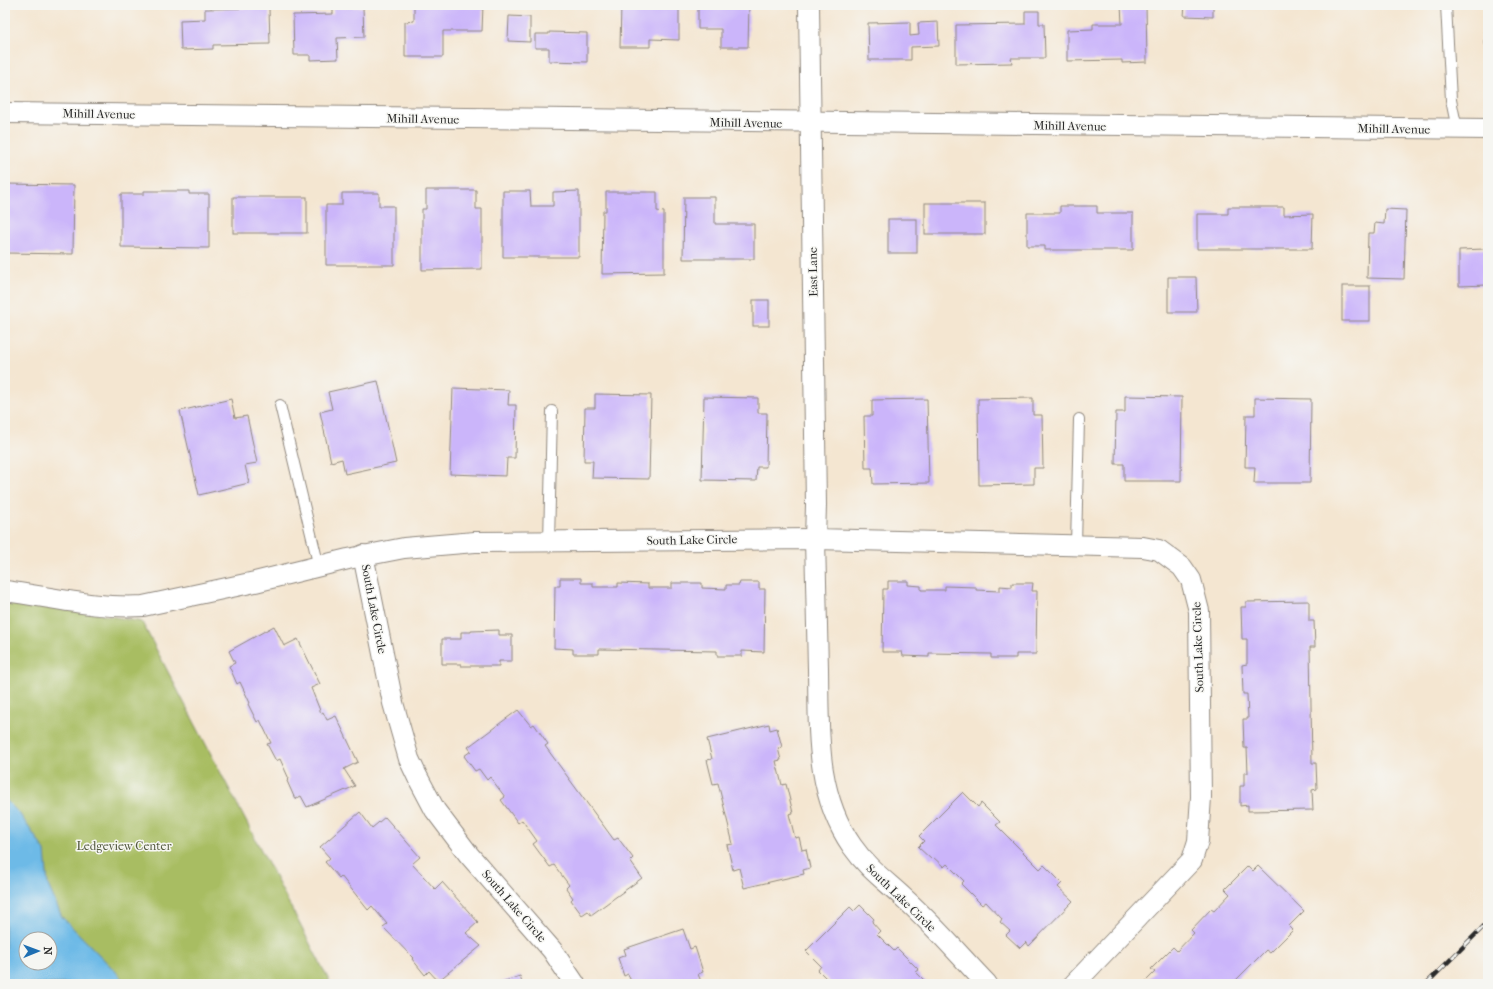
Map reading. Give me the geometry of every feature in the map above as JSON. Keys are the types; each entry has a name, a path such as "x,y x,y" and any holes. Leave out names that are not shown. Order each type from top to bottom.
{"street":[{"name":"East Lane","path":"809,5 816,505 815,539"},
{"name":"Mihill Avenue","path":"5,113 810,123 1488,129"},
{"name":"South Lake Circle","path":"815,539 820,756 827,794 852,845 871,870 905,899 987,984"},
{"name":"South Lake Circle","path":"575,984 548,945 469,855 435,810 417,776 409,759 391,696 364,555 385,550 475,542 815,539 1076,544 1127,546 1159,550 1182,567 1191,580 1199,611 1201,797 1198,841 1192,860 1074,984"},
{"path":"5,590 86,604 124,607 143,606 319,567 364,555"}],"lane":[{"path":"1446,5 1451,100 1457,129"},
{"path":"280,405 319,567"},
{"path":"549,542 552,411"},
{"path":"1076,544 1079,420"}],"green space":[{"name":"Ledgeview Center","path":"5,597 142,622 331,984 5,984"}],"water":[{"path":"5,799 19,813 45,851 48,885 62,917 128,984 5,984"}],"building":[{"path":"414,5 483,5 482,31 443,31 443,57 405,57 405,22 414,21"},
{"path":"621,5 679,5 679,40 650,39 650,47 620,47"},
{"path":"698,5 749,5 748,47 721,47 721,29 698,29"},
{"path":"1121,5 1146,5 1147,62 1122,63 1122,60 1067,61 1067,30 1093,29 1093,24 1122,24"},
{"path":"1185,5 1213,5 1213,17 1184,16"},
{"path":"363,7 364,37 337,38 338,59 310,60 310,55 294,55 293,15 333,14 333,8"},
{"path":"269,8 270,44 213,45 213,49 181,50 180,20 205,19 205,9"},
{"path":"1025,11 1039,11 1039,24 1044,24 1045,58 1011,58 1012,63 956,64 956,25 1025,24"},
{"path":"509,16 530,17 530,42 508,41"},
{"path":"910,22 910,36 919,35 918,23 938,22 939,46 911,47 911,60 869,60 868,23"},
{"path":"1484,22 1488,22 1488,45 1485,45"},
{"path":"549,32 587,33 587,62 549,61 549,48 535,48 535,34 549,34"},
{"path":"5,184 74,185 73,254 5,253"},
{"path":"426,190 476,190 476,209 482,209 482,269 422,270 422,209 426,209"},
{"path":"144,191 189,191 189,194 209,194 209,248 121,247 121,194 144,194"},
{"path":"503,191 530,191 531,206 553,206 553,192 579,191 579,257 503,257"},
{"path":"606,192 657,192 657,211 664,212 664,273 602,274 603,211 606,211"},
{"path":"342,193 379,193 379,206 394,206 394,265 326,265 326,205 342,205"},
{"path":"233,197 307,197 307,233 233,233"},
{"path":"684,197 715,197 715,224 754,224 754,259 683,259"},
{"path":"925,203 985,203 985,234 925,234"},
{"path":"1060,206 1097,206 1097,213 1133,213 1133,250 1045,250 1045,246 1027,246 1027,213 1060,213"},
{"path":"1228,207 1284,207 1284,215 1313,214 1312,249 1197,249 1197,214 1228,214"},
{"path":"1385,209 1406,210 1404,279 1367,278 1368,233 1374,233 1375,223 1384,224"},
{"path":"888,219 917,219 917,253 888,253"},
{"path":"1485,243 1488,243 1488,285 1459,286 1459,250 1485,249"},
{"path":"1168,277 1196,277 1197,312 1168,312"},
{"path":"1342,286 1370,286 1370,321 1342,321"},
{"path":"753,300 769,300 769,326 753,326"},
{"path":"378,381 396,463 345,474 342,459 331,462 320,412 332,409 328,392"},
{"path":"453,388 509,390 508,405 516,405 515,458 507,458 506,476 450,474"},
{"path":"595,394 651,395 649,479 592,478 593,461 584,461 585,408 595,408"},
{"path":"1125,396 1182,397 1181,481 1124,481 1124,464 1115,464 1116,412 1125,412"},
{"path":"704,397 758,398 758,413 767,413 766,467 757,467 756,481 702,480"},
{"path":"1033,398 1033,415 1042,415 1043,468 1034,468 1034,484 979,485 978,399"},
{"path":"1255,398 1311,399 1310,483 1254,483 1255,467 1245,467 1246,415 1255,415"},
{"path":"231,399 235,418 247,416 257,463 245,465 249,483 199,495 180,411"},
{"path":"927,399 929,483 873,484 872,468 865,468 864,416 872,416 872,400"},
{"path":"560,578 581,578 581,583 593,583 593,587 618,587 618,583 648,584 648,588 672,588 672,583 702,583 702,588 726,589 726,585 739,585 740,582 759,582 759,589 765,589 764,652 742,651 742,656 717,656 717,651 599,649 599,654 573,654 573,649 554,648 555,586 560,586"},
{"path":"888,581 908,581 908,585 921,586 921,590 945,590 945,586 976,587 976,590 1000,591 1000,586 1012,587 1012,583 1033,583 1032,591 1037,591 1036,654 1016,654 1016,658 991,658 991,654 929,653 929,657 903,656 902,652 882,652 883,589 888,589"},
{"path":"1309,601 1309,621 1314,621 1315,647 1310,647 1312,763 1316,763 1317,789 1312,790 1313,810 1248,811 1248,805 1240,806 1240,786 1244,786 1244,773 1248,773 1247,748 1244,748 1243,719 1248,719 1247,694 1243,694 1242,665 1247,664 1247,639 1242,639 1241,607 1246,607 1246,602"},
{"path":"274,626 284,646 298,639 320,684 311,688 321,713 323,712 327,720 336,716 358,762 344,769 355,786 307,807 301,796 295,799 287,781 289,779 280,759 276,761 267,744 271,743 260,720 257,722 248,704 250,703 240,682 237,684 229,666 235,663 229,651"},
{"path":"499,630 499,635 512,635 512,661 499,661 499,666 461,666 461,664 442,664 442,639 461,639 461,632"},
{"path":"518,710 531,726 534,724 548,744 545,746 614,840 618,838 633,858 630,861 642,878 591,915 588,911 582,915 571,900 573,898 566,888 569,885 554,865 550,867 533,844 537,841 522,820 518,823 501,800 505,797 490,777 487,780 479,769 475,771 464,756 471,751 468,747"},
{"path":"769,724 770,730 777,728 782,747 778,748 781,760 776,761 782,785 786,784 793,813 789,814 795,838 799,837 802,850 806,849 810,868 803,870 804,874 744,888 739,868 733,870 727,845 733,844 718,783 713,784 707,760 712,759 707,739"},
{"path":"963,792 978,807 981,803 1000,822 996,825 1040,869 1044,865 1062,883 1058,887 1073,901 1029,946 1026,942 1020,948 1006,935 1010,931 1000,922 1002,919 986,902 982,905 961,884 964,881 947,864 944,867 933,857 931,859 918,847 924,841 919,836"},
{"path":"360,812 372,828 385,817 420,857 412,864 435,889 442,882 478,922 466,933 481,946 438,981 429,971 425,975 412,959 413,958 383,927 387,924 372,906 368,910 341,876 339,878 325,862 330,858 320,847"},
{"path":"1248,866 1253,871 1258,866 1304,911 1289,926 1293,930 1270,953 1266,950 1232,984 1143,984 1155,972 1151,969 1173,947 1177,951 1194,933 1191,930 1211,909 1214,911 1230,894 1225,889"},
{"path":"860,905 874,919 872,922 880,931 877,934 894,951 897,948 919,970 916,972 928,984 832,984 818,970 821,966 806,951 850,907 854,911"},
{"path":"683,929 690,949 695,947 703,972 698,974 702,984 632,984 628,974 624,976 618,958 626,955 624,949"},
{"path":"520,976 523,984 496,984"}],"railway":[{"path":"1426,984 1488,922"}]}
